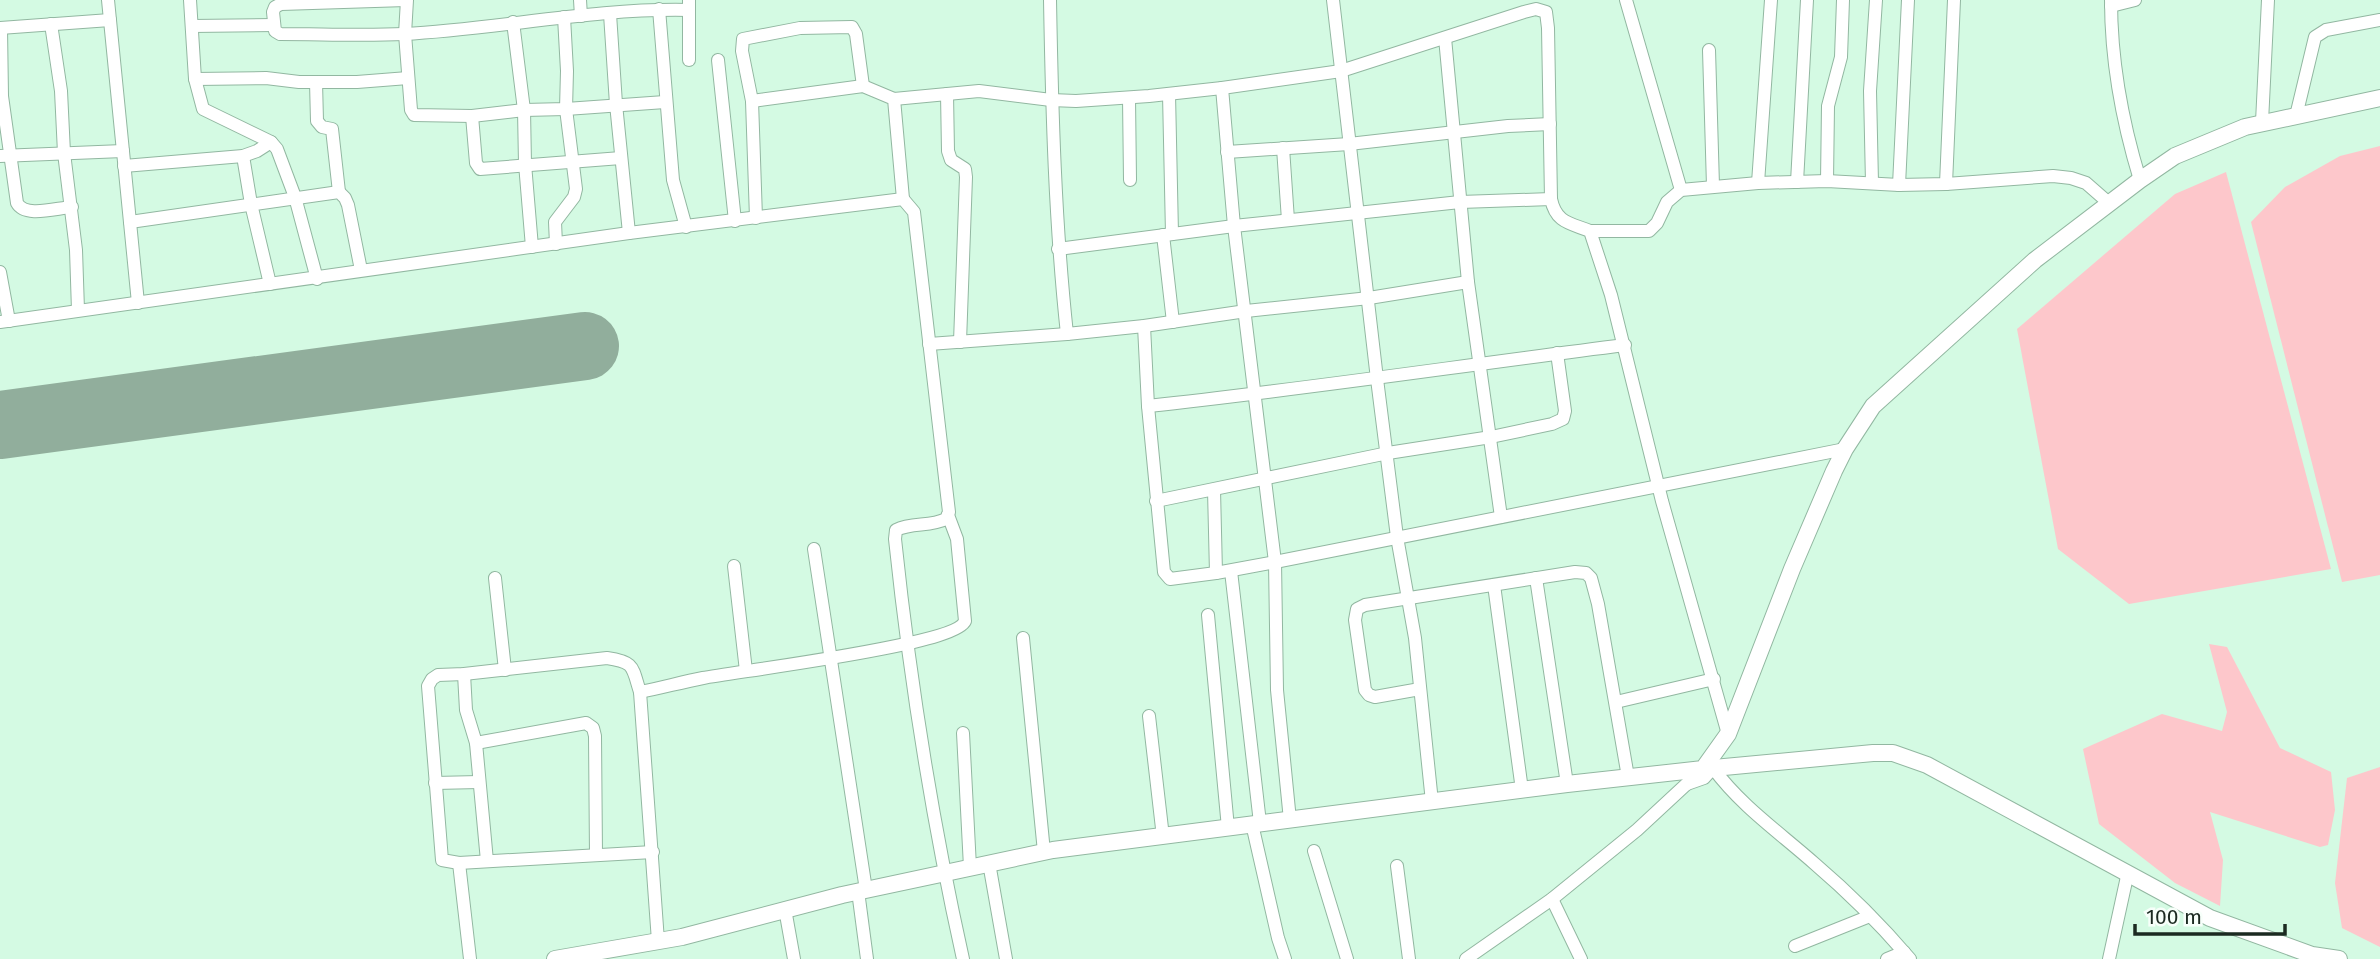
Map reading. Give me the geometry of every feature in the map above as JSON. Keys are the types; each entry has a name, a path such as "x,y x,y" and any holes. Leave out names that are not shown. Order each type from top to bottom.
{"main road":[{"path":"1708,769 1728,734 1797,557 1845,449 1872,406 2035,260 2175,156 2262,122 2380,98"},
{"path":"555,959 682,937 862,890 1044,852 1567,784 1873,752 1893,753 1927,765 2210,918 2302,955 2339,959"}],"street":[{"path":"108,0 138,303"},
{"path":"190,0 195,79 203,109 271,142 277,149 295,197 317,279"},
{"path":"665,102 524,110 472,116 414,115 411,110 405,34 407,0 281,4 274,9 275,31 281,34 405,34 689,5 689,60"},
{"path":"580,0 581,16"},
{"path":"1050,0 1051,100 1058,248 1067,334"},
{"path":"1334,0 1377,379 1397,537 1410,598 1432,802"},
{"path":"1626,0 1681,190"},
{"path":"1758,183 1771,0"},
{"path":"1797,182 1807,0"},
{"path":"1827,181 1828,106 1841,57 1843,0"},
{"path":"1872,183 1870,91 1876,0"},
{"path":"1899,185 1908,0"},
{"path":"1946,184 1954,0"},
{"path":"2135,0 2111,3 2116,79 2128,140 2140,180"},
{"path":"2262,122 2268,0"},
{"path":"752,101 863,86 894,99 979,91 1051,100 1129,98 1222,88 1341,71 1546,6 1551,199 1556,216 1590,230 1648,231 1657,223 1667,202 1681,190 1758,183 1827,181 1899,185 1946,184 2053,176 2086,183 2110,204"},
{"path":"659,9 673,180 686,227"},
{"path":"610,14 615,104 629,233"},
{"path":"556,244 555,222 574,197 576,188 566,109 568,71 564,17"},
{"path":"72,206 27,212 19,207 5,156 1,28 110,20"},
{"path":"2296,116 2315,37 2326,30 2380,20"},
{"path":"513,22 524,110 525,164 532,247"},
{"path":"51,24 61,91 64,153 72,206 78,310"},
{"path":"192,26 275,25"},
{"path":"756,218 752,101 742,51 743,39 800,28 854,28 863,86"},
{"path":"1446,38 1468,282 1501,516"},
{"path":"1709,50 1713,186"},
{"path":"718,60 735,221"},
{"path":"195,79 265,78 316,82 408,78"},
{"path":"316,82 317,121 322,127 332,129 333,132 339,192 348,205 361,270"},
{"path":"1222,88 1234,226 1275,562 1277,690 1290,820"},
{"path":"947,94 948,151 951,160 965,169 966,177 960,342"},
{"path":"1169,94 1168,234 1173,322"},
{"path":"1129,98 1130,180"},
{"path":"640,692 906,644 944,634 964,625 957,539 948,515 914,212 903,199 894,99"},
{"path":"472,116 478,167 482,169 621,158"},
{"path":"1227,152 1349,144 1508,125 1550,124"},
{"path":"124,166 243,156 271,142"},
{"path":"1283,148 1288,220"},
{"path":"5,156 122,151"},
{"path":"243,156 270,284"},
{"path":"130,222 339,192"},
{"path":"0,272 5,322 629,233 903,199"},
{"path":"1058,248 1460,202 1551,199"},
{"path":"1590,230 1625,345 1658,486 1728,734"},
{"path":"929,344 1144,326 1246,311 1369,298 1468,282"},
{"path":"1144,326 1156,501 1164,572 1170,579 1231,571 1845,449"},
{"path":"1148,406 1377,379 1478,363 1625,345"},
{"path":"1156,501 1388,453 1491,437 1552,424 1563,419 1565,405 1557,353"},
{"path":"1214,490 1216,573"},
{"path":"948,515 938,523 906,525 896,530 895,539 922,756 963,959"},
{"path":"814,549 862,890 867,959"},
{"path":"734,566 746,671"},
{"path":"1231,571 1256,824 1278,939 1285,959"},
{"path":"1420,689 1375,697 1369,695 1355,620 1357,609 1365,604 1575,572 1586,573 1591,578 1628,777"},
{"path":"495,578 505,670"},
{"path":"1535,578 1567,784"},
{"path":"1494,585 1522,790"},
{"path":"1208,615 1228,828"},
{"path":"1023,638 1044,852"},
{"path":"653,852 459,863 442,860 428,686 432,679 438,676 607,658 624,660 633,668 640,692 653,852 658,941"},
{"path":"464,674 466,710 475,743 487,861"},
{"path":"1616,702 1714,679"},
{"path":"1149,716 1163,837"},
{"path":"475,743 586,723 593,728 596,855"},
{"path":"963,733 970,867"},
{"path":"1466,959 1482,954 1637,830 1686,784 1704,778 1708,769 1749,810 1814,863 1907,955"},
{"path":"435,783 479,782"},
{"path":"1314,850 1347,959"},
{"path":"459,863 470,959"},
{"path":"989,863 1006,959"},
{"path":"1397,866 1409,959"},
{"path":"2109,959 2128,872"},
{"path":"1552,899 1581,959"},
{"path":"785,909 794,959"},
{"path":"1795,946 1870,916"},
{"path":"1887,959 1907,955"}],"shaded area":[{"path":"2380,146 2380,575 2342,582 2251,222 2285,187 2340,156"},
{"path":"2226,172 2331,569 2129,604 2058,549 2017,329 2175,194"},
{"path":"2209,644 2227,647 2280,748 2331,772 2335,810 2328,845 2320,847 2210,812 2223,860 2220,906 2175,883 2099,824 2083,749 2162,714 2222,731 2227,712"},
{"path":"2380,767 2380,947 2342,928 2335,883 2347,778"}],"runway":[{"path":"0,425 585,346"}]}
